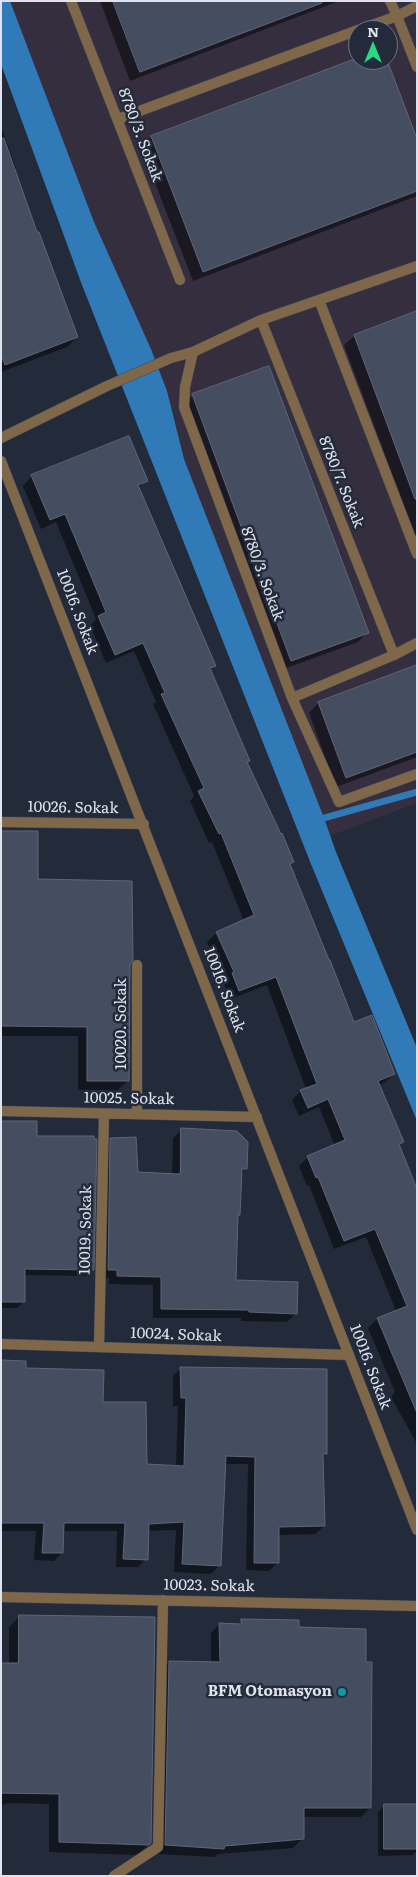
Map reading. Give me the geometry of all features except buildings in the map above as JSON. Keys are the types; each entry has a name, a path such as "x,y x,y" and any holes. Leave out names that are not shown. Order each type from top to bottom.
{"street":[{"name":"8780/3. Sokak","path":"71,1 180,280"},
{"path":"390,1 417,67"},
{"path":"386,20 417,6"},
{"path":"118,119 348,34"},
{"path":"1,438 107,386 171,358 194,352 261,320 417,266"},
{"path":"319,300 417,554"},
{"name":"8780/7. Sokak","path":"261,320 394,655"},
{"name":"8780/3. Sokak","path":"194,352 185,387 184,407 292,698 339,802 417,774"},
{"name":"10016. Sokak","path":"1,460 417,1530"},
{"path":"292,698 394,655 417,643"},
{"name":"10026. Sokak","path":"1,822 144,824"},
{"name":"10020. Sokak","path":"136,965 136,1114"},
{"name":"10025. Sokak","path":"1,1111 257,1117"},
{"name":"10019. Sokak","path":"99,1347 104,1114"},
{"name":"10024. Sokak","path":"1,1344 349,1355"},
{"name":"10023. Sokak","path":"1,1597 417,1606"},
{"path":"114,1876 158,1847 162,1600"}],"shaded area":[{"path":"10,1 417,1 417,803 330,836 184,459 167,391 151,349 94,222"}],"water":[{"path":"1,1 10,1 94,222 151,349 167,391 184,459 336,852 417,1048 417,1121 311,864 82,285 1,64"}],"waterway":[{"path":"324,818 417,792"}],"place":[{"name":"BFM Otomasyon","path":"342,1692"}]}
